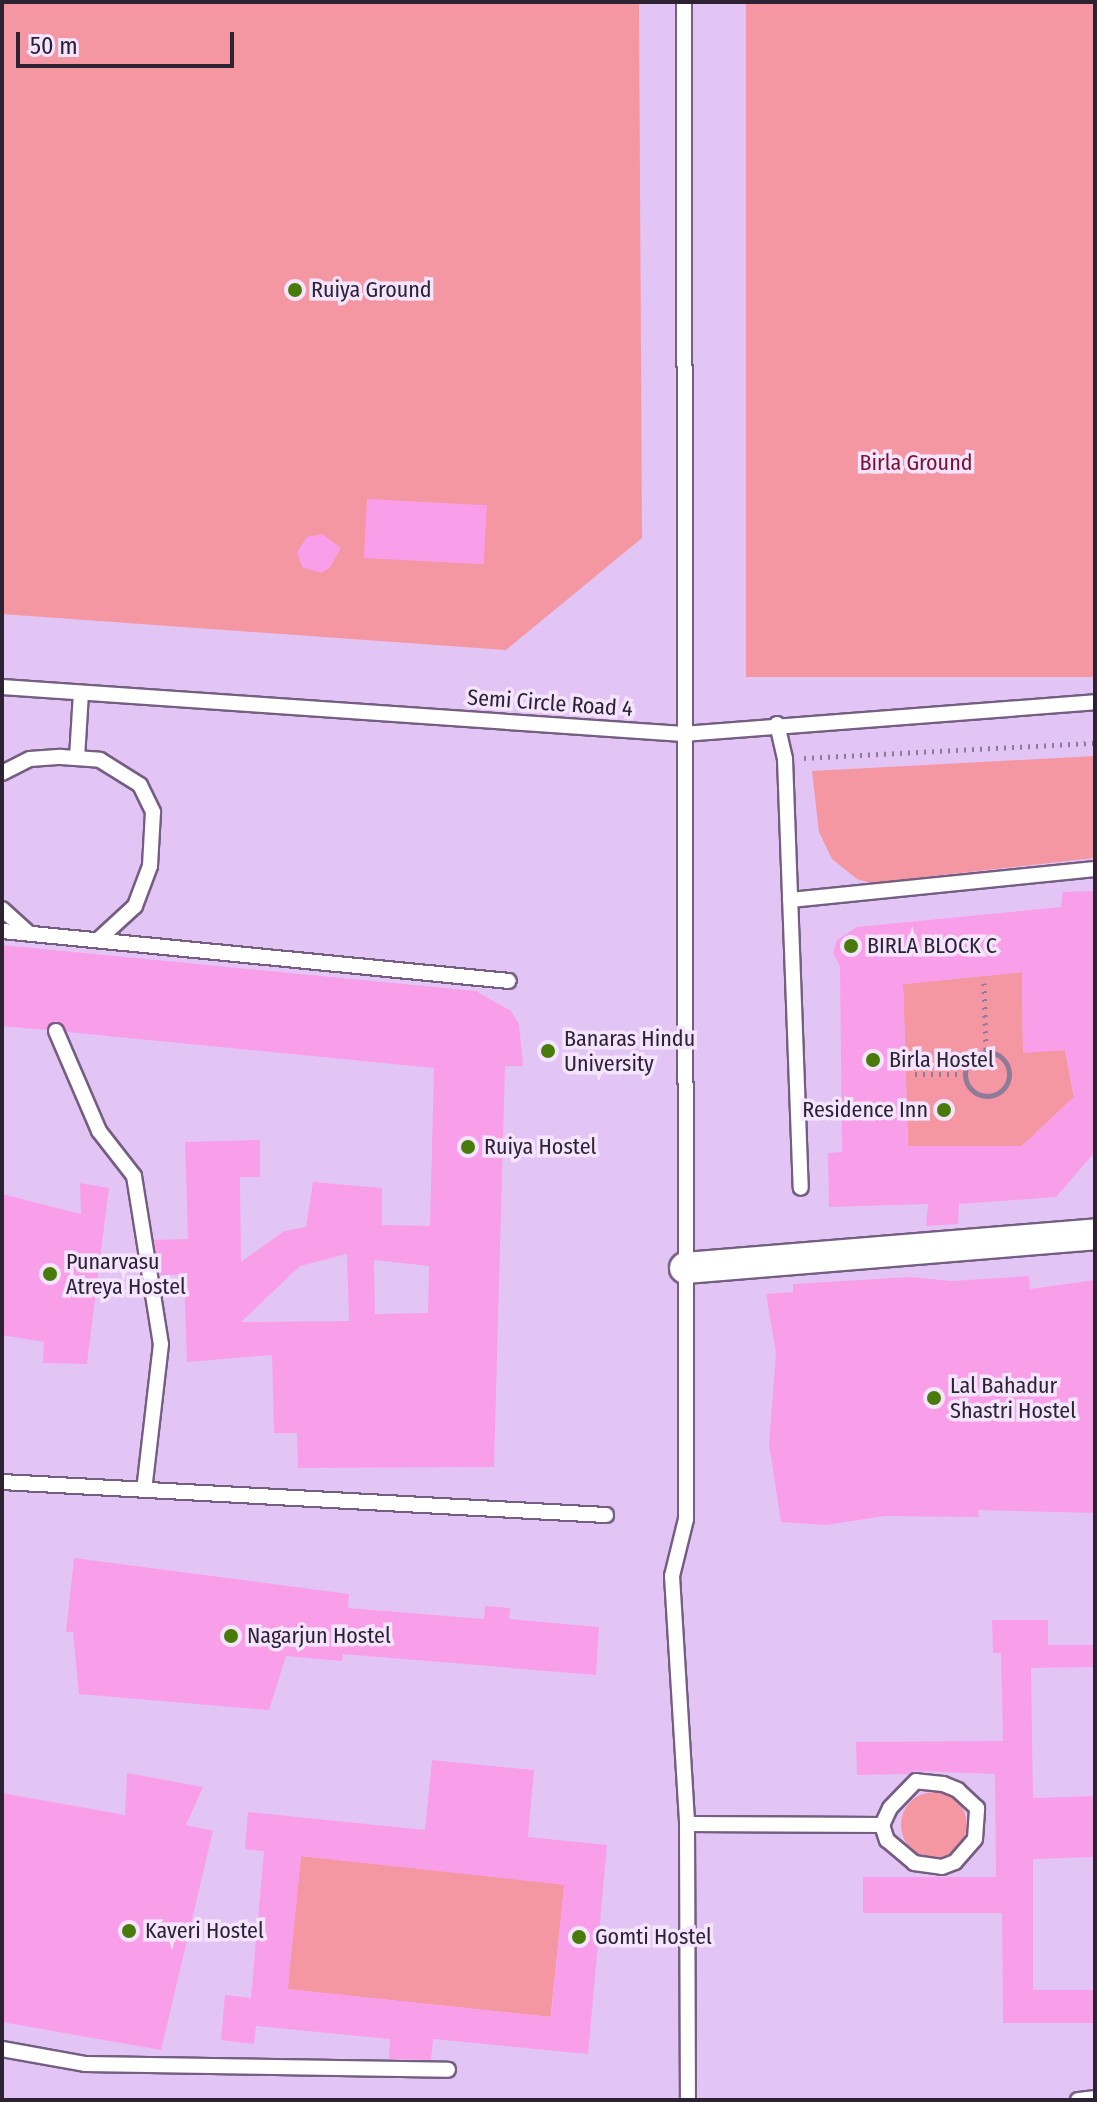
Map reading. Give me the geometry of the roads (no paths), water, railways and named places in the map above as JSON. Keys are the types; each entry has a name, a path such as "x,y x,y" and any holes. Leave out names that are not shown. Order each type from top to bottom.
{"street":[{"path":"685,1268 1095,1234"}],"lane":[{"path":"684,2 686,1519 672,1576 687,1824 688,2100"},
{"name":"Semi Circle Road 4","path":"2,687 683,734 777,724 1095,702"},
{"path":"77,758 81,693"},
{"path":"777,724 785,759 801,1188"},
{"path":"2,773 30,759 77,758 100,760 140,785 153,812 150,866 135,906 99,939"},
{"path":"790,900 1095,869"},
{"path":"2,909 29,933"},
{"path":"2,931 29,933 66,944 99,939 509,981"},
{"path":"56,1031 99,1131 134,1176 161,1344 144,1490"},
{"path":"2,1482 606,1515"},
{"path":"916,1781 943,1784 958,1790 977,1808 975,1839 955,1862 942,1867 914,1863 887,1840 882,1825 890,1808 916,1781"},
{"path":"687,1824 882,1825"},
{"path":"2,2049 85,2064 448,2070"},
{"path":"1078,2100 1095,2098"}],"place":[{"name":"Ruiya Ground","path":"295,290"},
{"name":"BIRLA BLOCK C","path":"851,946"},
{"name":"Banaras Hindu University","path":"548,1051"},
{"name":"Birla Hostel","path":"873,1060"},
{"name":"Residence Inn","path":"944,1110"},
{"name":"Ruiya Hostel","path":"468,1147"},
{"name":"Punarvasu Atreya Hostel","path":"50,1274"},
{"name":"Lal Bahadur Shastri Hostel","path":"934,1398"},
{"name":"Nagarjun Hostel","path":"231,1636"},
{"name":"Kaveri Hostel","path":"129,1931"},
{"name":"Gomti Hostel","path":"579,1937"}],"park label":[{"name":"Birla Ground","path":"916,463"}]}
